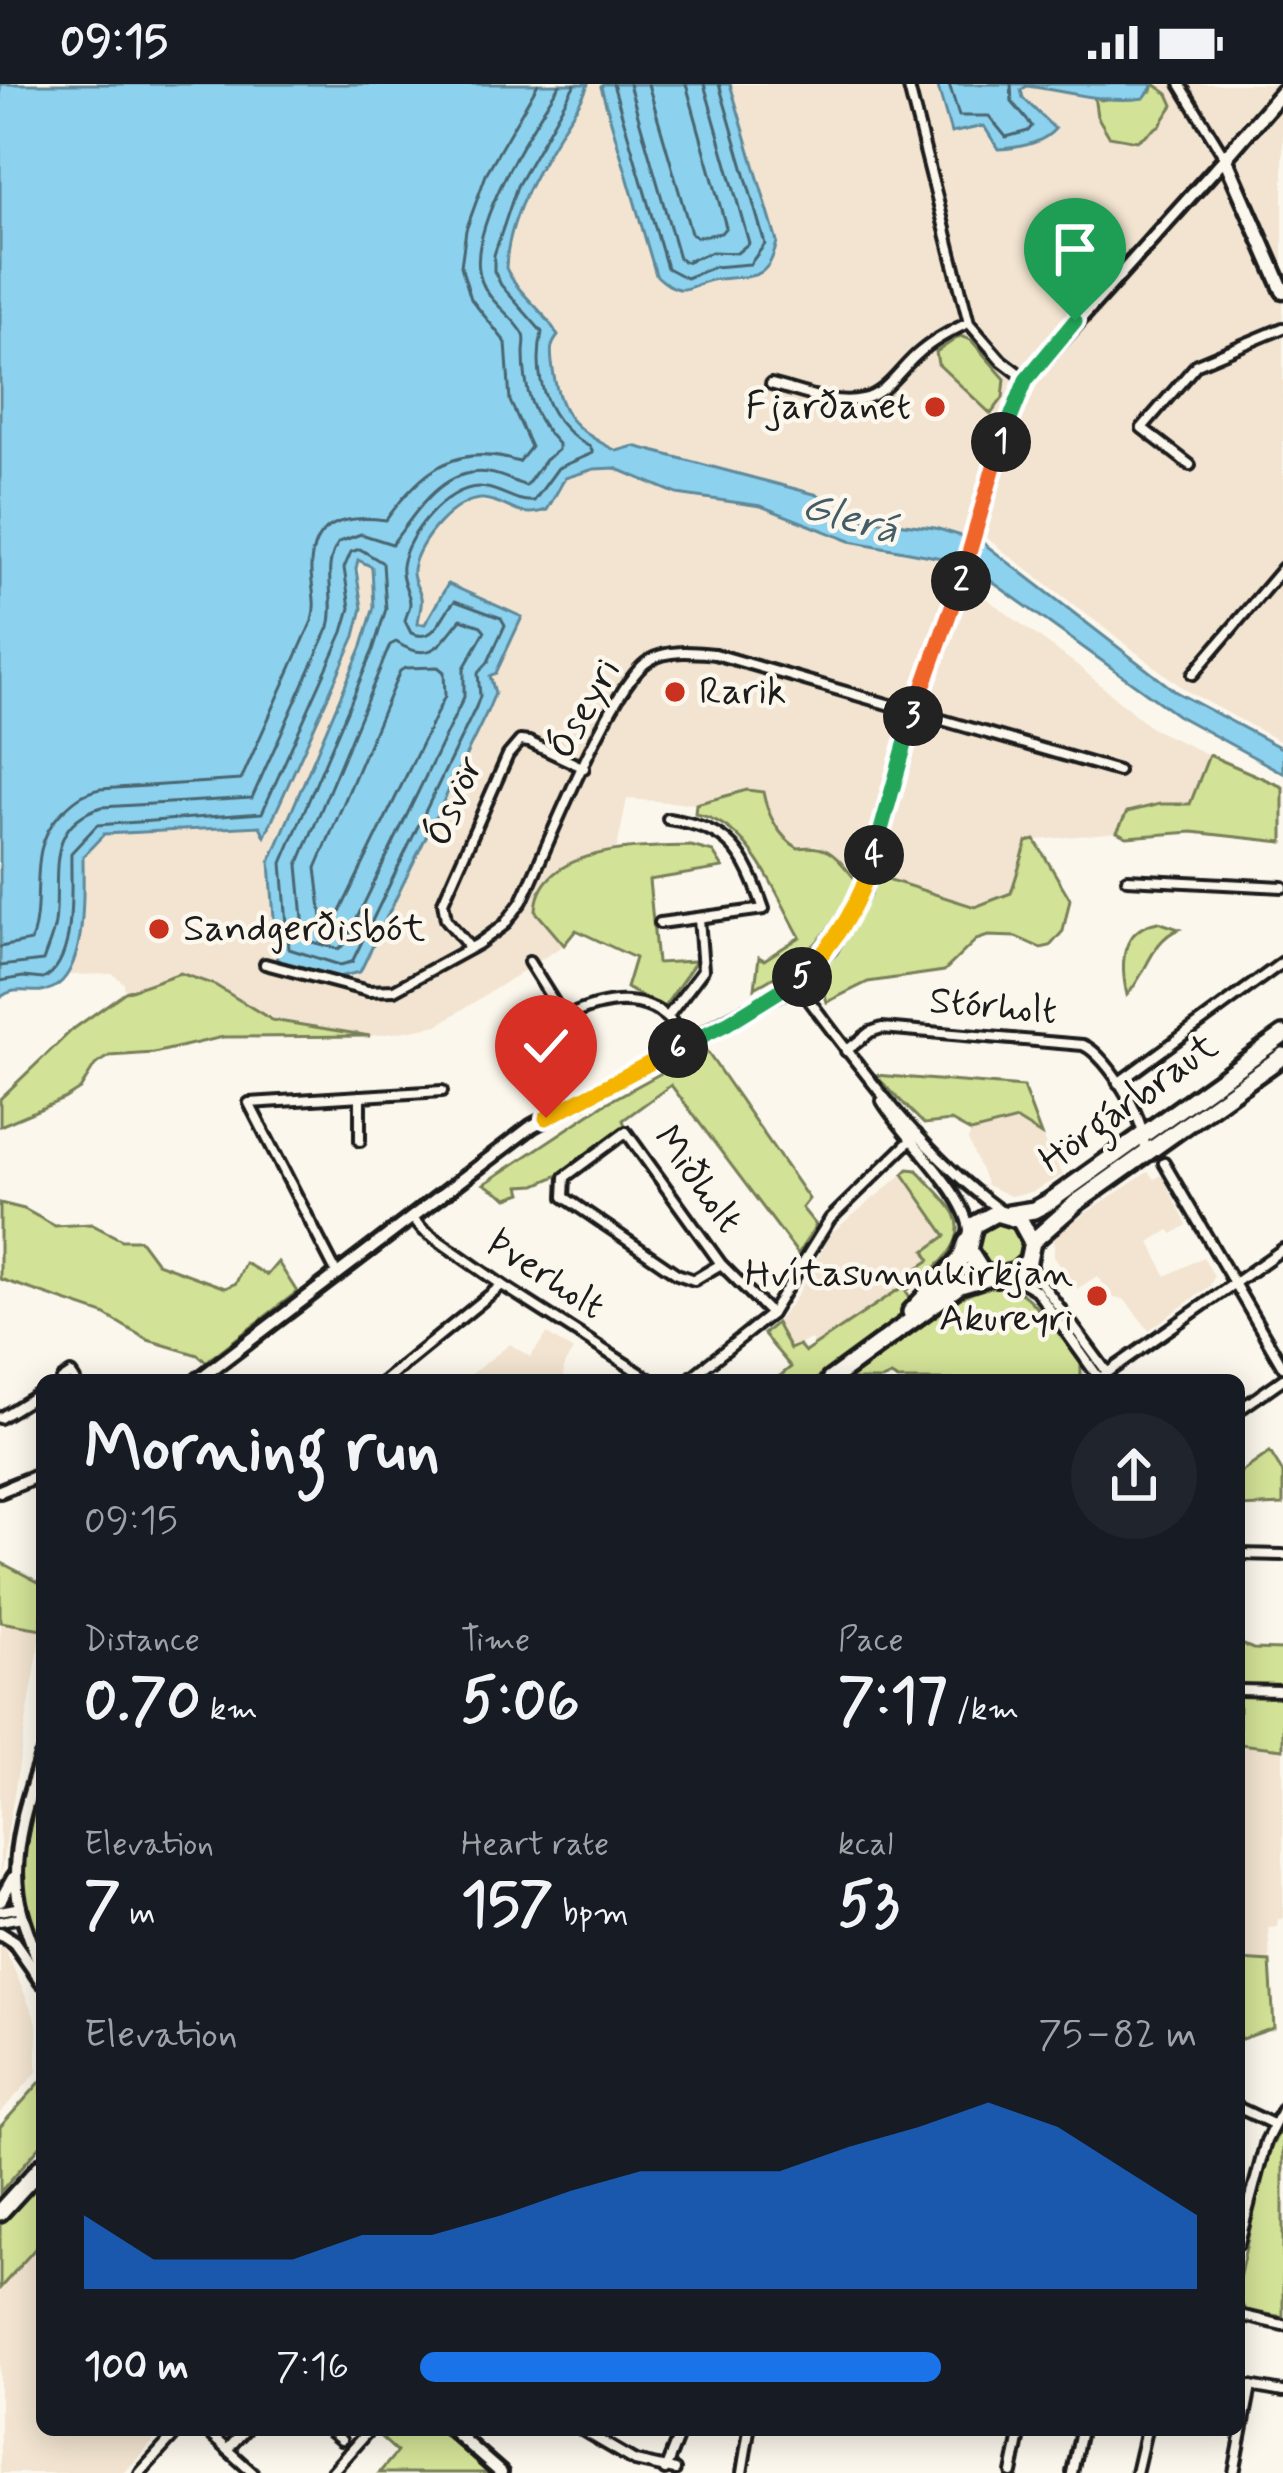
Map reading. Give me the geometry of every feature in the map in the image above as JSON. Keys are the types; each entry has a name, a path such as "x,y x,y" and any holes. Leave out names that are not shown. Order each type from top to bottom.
{"highway":[{"name":"Hörgárbraut","path":"874,1347 949,1273 980,1219 1042,1206 1283,1035"},
{"name":"Hörgárbraut","path":"838,1374 960,1285 1023,1267 1031,1247 1076,1203 1283,1056"},
{"name":"Hörgárbraut","path":"1007,1213 1025,1225 1031,1247"},
{"path":"969,1237 975,1266 1000,1276"},
{"path":"0,2212 36,2172"}],"main road":[{"path":"1283,91 1225,158 1283,291"}],"street":[{"path":"908,84 969,322 1001,360 1026,380"},
{"path":"206,1374 532,1126 796,983 830,948 863,892 999,447 1026,380 1225,158 1180,84"},
{"path":"771,384 836,400 866,399 881,392 926,347 969,322"},
{"path":"1190,465 1142,428 1197,364 1283,328"},
{"path":"1193,674 1283,568"},
{"name":"Óseyri","path":"265,964 378,992 394,990 504,925 522,901 629,678 646,661 662,654 715,654 1118,771"},
{"name":"Ósvör","path":"470,948 446,919 443,902 508,754 520,741 529,742 584,768"},
{"path":"660,923 764,909 752,876 728,841 704,824 668,819"},
{"path":"1127,879 1283,887"},
{"path":"668,1016 703,970 699,918"},
{"path":"530,962 564,1018 614,1001 638,1004 668,1016 687,1043"},
{"path":"1118,1083 1283,962"},
{"path":"796,983 960,1198 969,1237"},
{"name":"Stórholt","path":"846,1051 882,1028 1083,1045 1102,1056 1145,1131"},
{"path":"336,1272 249,1103 442,1091"},
{"path":"360,1096 360,1142"},
{"path":"1144,1154 1145,1131"},
{"name":"Miðholt","path":"721,1264 703,1276 685,1278 564,1197 565,1177 626,1132 721,1264 771,1314"},
{"path":"914,1138 1007,1213"},
{"path":"696,1374 771,1314 830,1220 914,1138"},
{"path":"1164,1163 1283,1367"},
{"name":"Þverholt","path":"412,1218 502,1285 642,1374"},
{"path":"1031,1247 1034,1273 1099,1374"},
{"path":"1105,1374 1283,1249"},
{"path":"1000,1276 1026,1281 1036,1290 1099,1374"},
{"path":"392,1374 502,1285"},
{"path":"1245,1406 1283,1379"},
{"path":"0,1418 36,1396"},
{"path":"0,1491 36,1476"},
{"path":"1245,1554 1283,1555"},
{"path":"1245,1690 1283,1691"},
{"path":"0,1901 12,1882 36,1774"},
{"path":"17,1857 22,1912 36,1953"},
{"path":"0,1911 22,1912"},
{"path":"0,1921 22,1912"},
{"path":"0,1933 14,1942 36,1973"},
{"path":"1245,2217 1256,2170 1283,2108"},
{"path":"1245,2111 1273,2123"},
{"path":"1245,2316 1283,2325"},
{"path":"1245,2385 1283,2392"},
{"path":"1245,2417 1251,2386"},
{"path":"140,2473 174,2436"},
{"path":"212,2436 253,2473"},
{"path":"227,2450 239,2436"},
{"path":"336,2436 340,2440"},
{"path":"331,2473 364,2436"},
{"path":"459,2436 501,2473"},
{"path":"592,2436 646,2469 670,2470 678,2436"},
{"path":"742,2473 748,2436"},
{"path":"1012,2473 1021,2436"},
{"path":"1072,2473 1080,2436"},
{"path":"1136,2473 1145,2436"},
{"path":"1234,2473 1241,2436"}],"shaded area":[{"path":"588,84 604,84 690,290 716,278 739,280 774,258 777,242 730,84 937,84 951,133 984,126 991,143 1027,86 1094,96 1097,116 1108,136 1137,141 1168,94 1154,84 1283,84 1283,743 1187,691 980,533 964,582 1077,665 1151,728 1209,755 1190,804 1160,804 1118,823 1117,832 1028,841 1011,893 975,907 876,875 872,885 856,880 817,845 798,848 778,832 762,792 736,790 696,804 627,799 617,848 577,860 550,877 538,896 536,912 564,945 438,1025 400,1032 371,1036 272,1020 215,985 180,973 125,992 124,983 113,974 68,975 82,929 83,855 104,834 261,826 264,834 362,608 358,559 372,567 374,607 362,646 352,977 360,972 487,712 490,675 521,617 448,584 425,624 418,624 421,597 414,582 415,560 432,532 472,500 547,510 565,477 581,430 553,390 554,327 527,301 506,268 508,244 528,191"},
{"path":"1017,1120 1041,1135 1063,1175 1032,1192 1010,1196 987,1185 968,1140 971,1132"},
{"path":"1148,1172 1154,1179 1162,1175 1187,1225 1150,1242 1166,1276 1203,1257 1214,1276 1210,1286 1149,1330 1097,1276 1077,1289 1054,1257 1054,1234"},
{"path":"903,1174 946,1236 931,1259 907,1276 901,1288 815,1346 810,1339 791,1350 776,1323 797,1296 831,1233"},
{"path":"547,1334 573,1351 563,1374 472,1374 510,1344 530,1357"},
{"path":"0,1622 36,1628 36,1664 0,1876"},
{"path":"1245,1745 1283,1749 1283,1919 1278,1919 1277,1927 1268,1928 1270,1962 1245,1960"},
{"path":"0,1937 36,2021 36,2073 0,2113"},
{"path":"36,2215 36,2436 158,2436 124,2473 0,2473 0,2258"}],"green space":[{"path":"1154,84 1168,94 1173,105 1160,125 1137,141 1109,136 1097,116 1094,96 1101,100 1152,91"},
{"path":"960,336 971,340 1005,379 1003,398 991,414 938,364 936,352"},
{"path":"1209,755 1283,787 1283,842 1192,832 1127,837 1117,832 1127,812 1160,804 1190,804"},
{"path":"747,790 763,792 775,824 791,843 826,850 856,880 816,943 755,988 759,957 764,960 800,937 746,845 731,830 695,814 696,804"},
{"path":"1035,840 1070,899 1063,931 1050,946 988,936 976,940 944,971 868,982 827,1002 818,969 854,925 875,875 975,907 1011,893 1027,842"},
{"path":"691,846 713,852 723,868 649,880 657,963 696,961 664,1007 626,988 635,958 576,930 564,945 536,912 541,890 573,862 622,850"},
{"path":"1158,922 1179,929 1162,941 1127,995 1124,960 1130,940 1145,926"},
{"path":"180,973 215,985 272,1020 370,1036 223,1037 154,1053 110,1056 95,1065 80,1089 0,1126 0,1099 72,1030 125,992"},
{"path":"705,1049 809,1199 802,1208 816,1225 798,1254 671,1085 623,1120 626,1128 559,1175 520,1186 522,1193 508,1198 484,1184 603,1105"},
{"path":"875,1075 1023,1087 1041,1135 1017,1120 971,1132 951,1121 924,1124"},
{"path":"917,1170 955,1214 957,1238 952,1248 906,1291 912,1300 897,1320 823,1374 782,1374 791,1367 763,1334 776,1323 790,1349 799,1345 805,1352 901,1288 906,1276 930,1260 925,1251 946,1236 903,1174"},
{"path":"0,1203 24,1209 55,1226 91,1224 122,1240 140,1240 157,1263 225,1288 236,1283 245,1263 267,1275 278,1262 297,1292 206,1362 198,1355 148,1340 104,1314 0,1279"},
{"path":"999,1220 1016,1227 1023,1244 1016,1261 999,1268 982,1261 975,1244 982,1227"},
{"path":"993,1285 1017,1291 1044,1317 1050,1314 1081,1361 1081,1374 856,1374 962,1297"},
{"path":"1270,1452 1283,1473 1283,1505 1245,1507 1245,1470"},
{"path":"0,1562 36,1581 36,1628 0,1622"},
{"path":"1245,1646 1283,1650 1283,1749 1245,1745"},
{"path":"36,1801 36,1935 25,1885"},
{"path":"1245,1960 1270,1962 1274,2028 1245,2038"},
{"path":"36,2087 36,2151 0,2192 0,2127"},
{"path":"1283,2124 1283,2317 1245,2310 1245,2252 1265,2160"},
{"path":"36,2182 36,2248 0,2288 0,2223"},
{"path":"380,2436 446,2436 488,2473 379,2473 397,2452"}],"water":[{"name":"Glerá","path":"0,84 588,84 526,194 512,231 506,268 558,336 551,351 558,394 578,426 617,451 634,446 818,495 850,517 935,528 982,542 1176,692 1283,749 1283,773 1177,715 973,568 850,541 761,506 677,494 615,468 594,469 565,478 547,510 536,513 472,500 449,513 421,547 413,570 421,600 418,624 425,624 448,584 522,617 496,673 490,676 495,693 487,712 360,972 339,977 277,960 270,862 362,646 374,607 372,567 358,560 362,608 355,636 265,836 260,826 104,834 83,856 81,928 64,979 53,988 13,991 0,998"},
{"path":"730,84 777,242 763,271 681,289 656,275 601,87"},
{"path":"937,84 1154,84 1144,98 1129,99 1027,86 1021,90 1023,98 1055,129 1036,142 998,149 984,126 951,133"}],"place":[{"name":"Fjarðanet","path":"935,407"},
{"name":"Rarik","path":"675,692"},
{"name":"Sandgerðisbót","path":"159,929"},
{"name":"Hvítasunnukirkjan Akureyri","path":"1097,1296"}],"route":[{"path":"546,1118 796,983 848,922 863,892 915,711 962,579 1009,420 1026,380 1075,321"}]}
